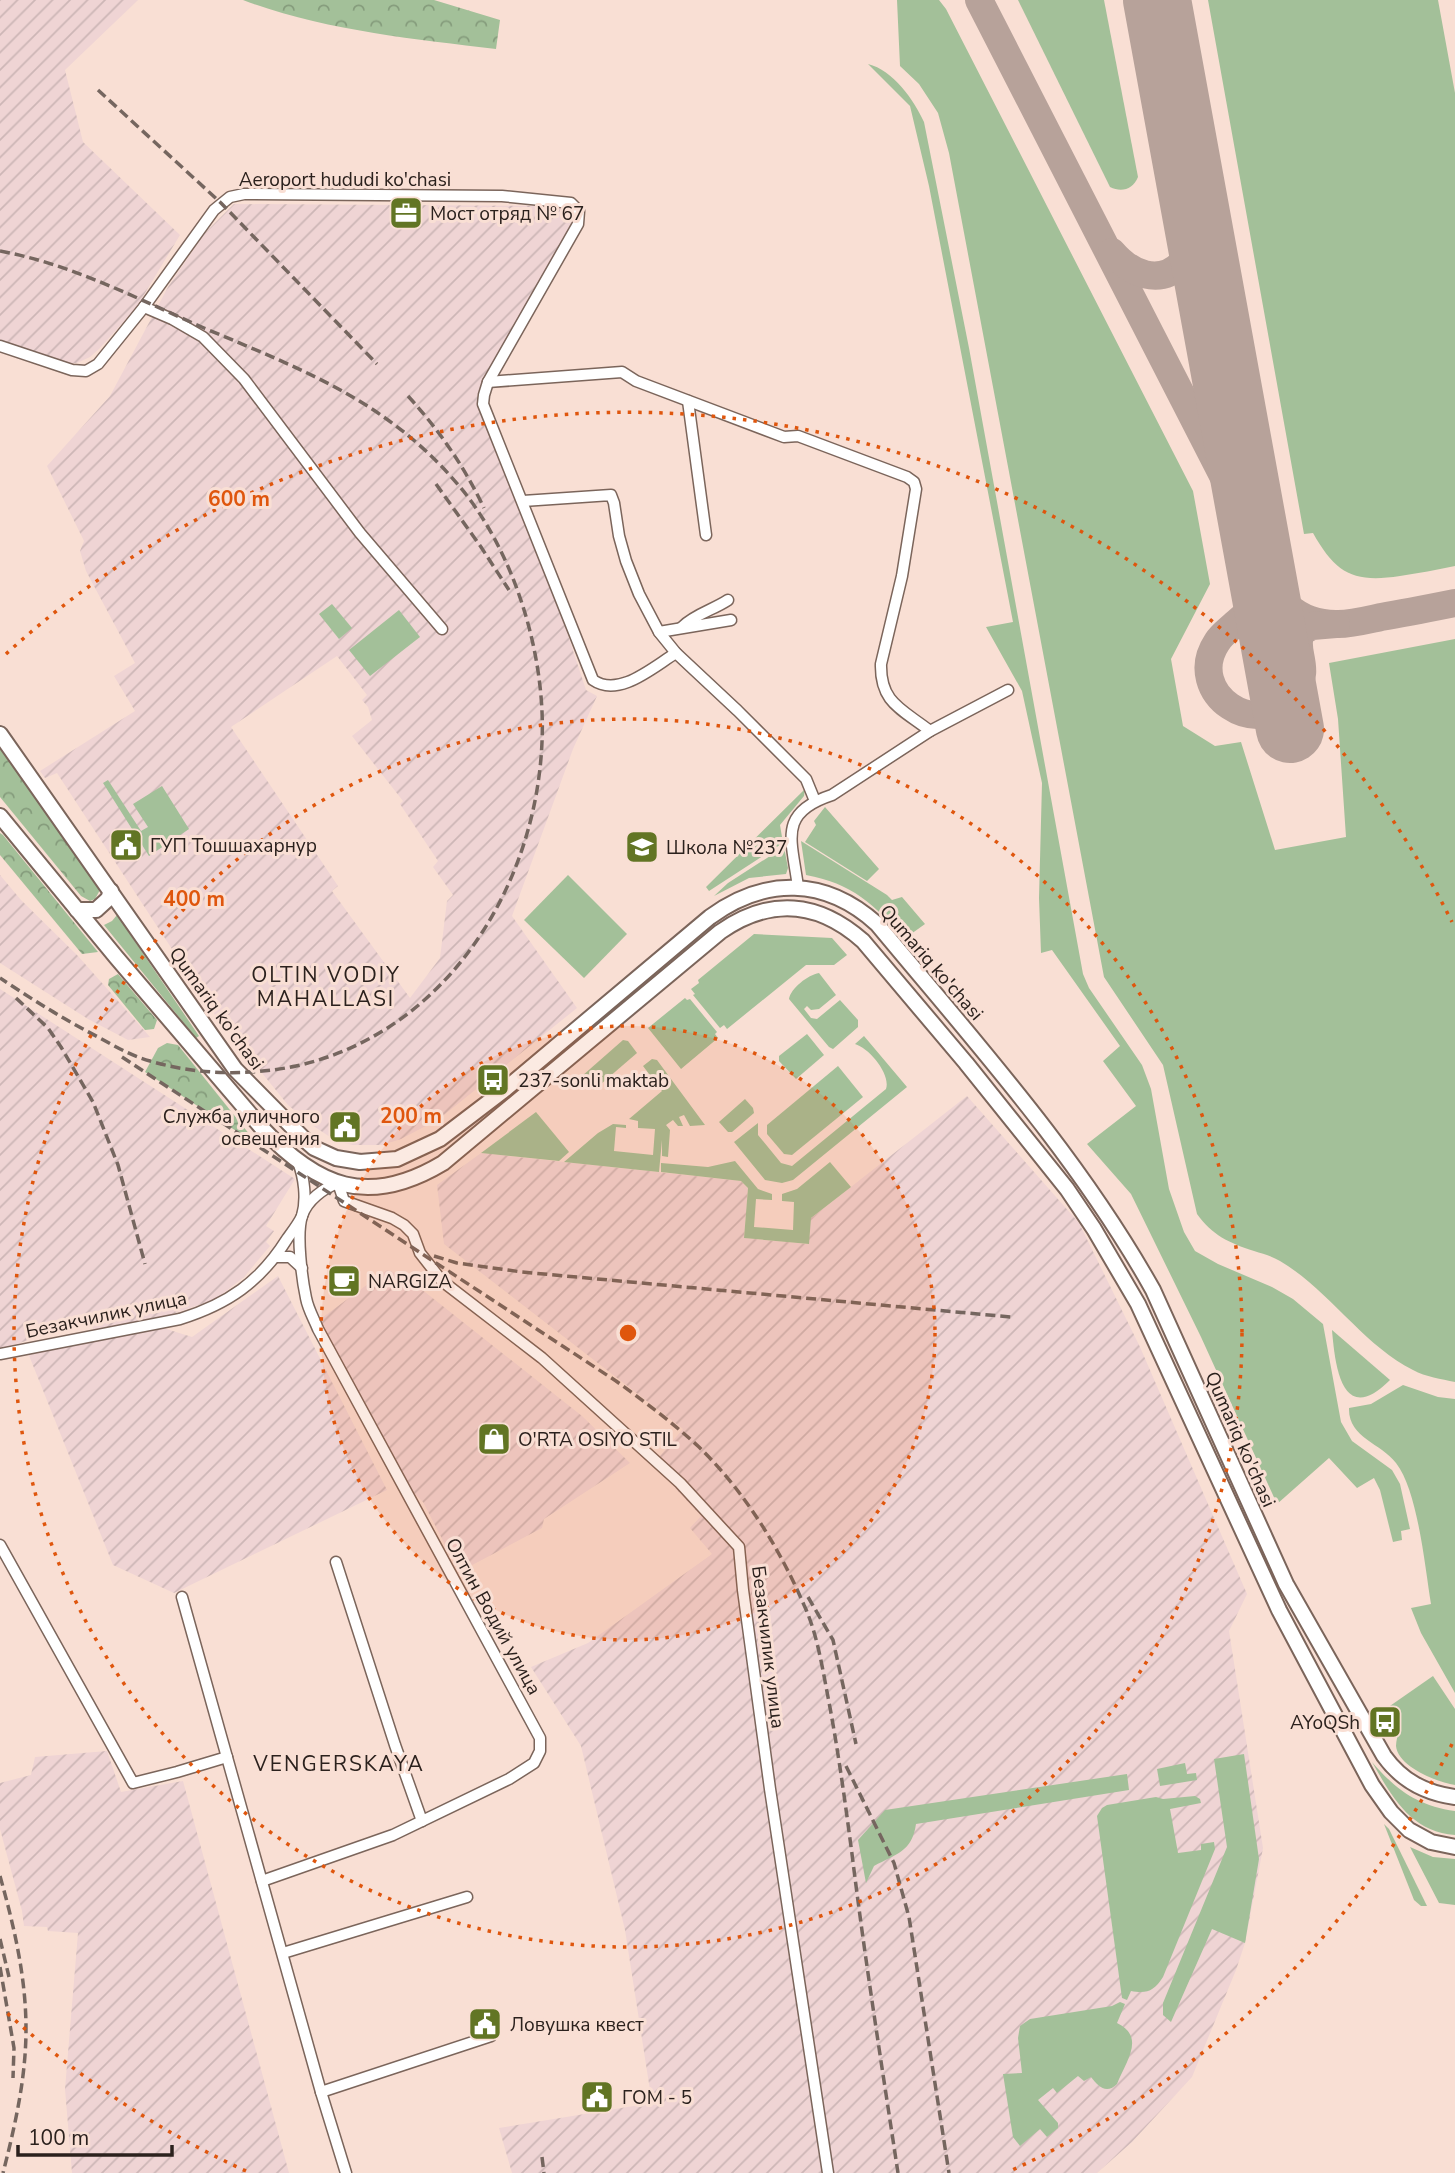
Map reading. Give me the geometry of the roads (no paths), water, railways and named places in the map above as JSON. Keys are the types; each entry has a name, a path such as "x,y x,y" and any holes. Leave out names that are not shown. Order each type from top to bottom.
{"main road":[{"name":"Qumariq ko'chasi","path":"0,734 235,1069 273,1111 314,1148 324,1154 349,1161 385,1161 409,1155 440,1139 503,1091 710,917 730,904 768,889 798,887 840,899 869,916 1080,1174 1132,1252 1153,1290 1291,1593 1384,1756 1394,1769 1413,1784 1455,1797"},
{"name":"Qumariq ko'chasi","path":"0,816 199,1055 278,1145 320,1176 338,1183 365,1187 397,1183 421,1175 443,1163 720,932 737,921 765,911 804,909 848,928 863,941 966,1063 1067,1189 1138,1304 1279,1610 1381,1799 1416,1835 1455,1847"},
{"path":"77,910 96,910 108,899 111,891"},
{"path":"615,997 626,1010"},
{"path":"199,1055 214,1042"},
{"path":"966,1063 981,1050"},
{"path":"1243,1532 1259,1524"}],"street":[{"name":"Aeroport hududi ko'chasi","path":"0,346 72,370 86,371 98,364 144,307 210,215 224,201 237,195 502,196 571,203 580,214 575,232 488,382 483,404 593,680 606,687 618,686 676,653"},
{"path":"144,307 173,319 203,337 244,379 360,533 442,629"},
{"path":"488,382 618,372 784,437 798,436 914,482 916,489 911,532 880,678 888,698 930,731"},
{"path":"688,401 706,535"},
{"path":"523,501 611,495 626,561 639,594 659,632 676,653 806,779 815,801"},
{"path":"682,627 691,619 728,600"},
{"path":"659,632 731,621"},
{"path":"798,887 792,839 795,819 799,812 815,801 832,795 930,731 1008,690"},
{"name":"Олтин Водий улица","path":"262,1881 393,1835 528,1769 538,1758 541,1744 318,1329 306,1299 302,1268 300,1246 304,1186 298,1162"},
{"path":"302,1215 316,1196 338,1183"},
{"name":"Безакчилик улица","path":"338,1183 344,1201 404,1225 413,1234 420,1253 442,1281 542,1358 680,1483 740,1547 743,1590 768,1776 828,2173"},
{"name":"Безакчилик улица","path":"0,1354 180,1319 202,1312 252,1283 276,1257 302,1215"},
{"path":"276,1257 290,1257 302,1268"},
{"path":"0,1545 132,1783 227,1757"},
{"path":"336,1562 422,1821"},
{"path":"182,1597 346,2173"},
{"path":"283,1953 467,1897"},
{"path":"321,2092 491,2036"}],"railway":[{"path":"98,90 221,203 377,364"},
{"path":"0,251 53,264 104,283 276,358 342,391 404,432 460,487 497,543 523,607 539,675 542,709 542,742 536,796 522,850 501,900 473,946 438,987 396,1022 349,1049 296,1066 241,1073 168,1066 118,1048 0,978"},
{"path":"408,396 450,449 484,508"},
{"path":"436,484 509,590"},
{"path":"16,998 48,1028 93,1102 118,1165 145,1264"},
{"path":"122,1057 616,1381 699,1447 731,1482 759,1521 794,1583 809,1616 819,1650 841,1775 898,2173"},
{"path":"434,1256 457,1263 522,1272 1011,1317"},
{"path":"808,1597 833,1640 856,1744"},
{"path":"846,1766 894,1863 909,1917 949,2173"},
{"path":"0,1876 18,1952 26,2029 22,2084 3,2173"},
{"path":"0,1939 9,1977"},
{"path":"0,1967 14,2048 13,2078"},
{"path":"542,2157 544,2173"}],"place":[{"name":"Мост отряд № 67","path":"406,213"},
{"name":"ГУП Тошшахарнур","path":"126,845"},
{"name":"Школа №237","path":"642,847"},
{"name":"237-sonli maktab","path":"493,1080"},
{"name":"Служба уличного освещения","path":"345,1127"},
{"name":"NARGIZA","path":"344,1281"},
{"name":"O'RTA OSIYO STIL","path":"494,1439"},
{"name":"AYoQSh","path":"1385,1722"},
{"name":"Ловушка квест","path":"485,2024"},
{"name":"ГОМ - 5","path":"597,2097"}],"district":[{"name":"OLTIN VODIY MAHALLASI","path":"326,987"},
{"name":"VENGERSKAYA","path":"339,1764"}]}
